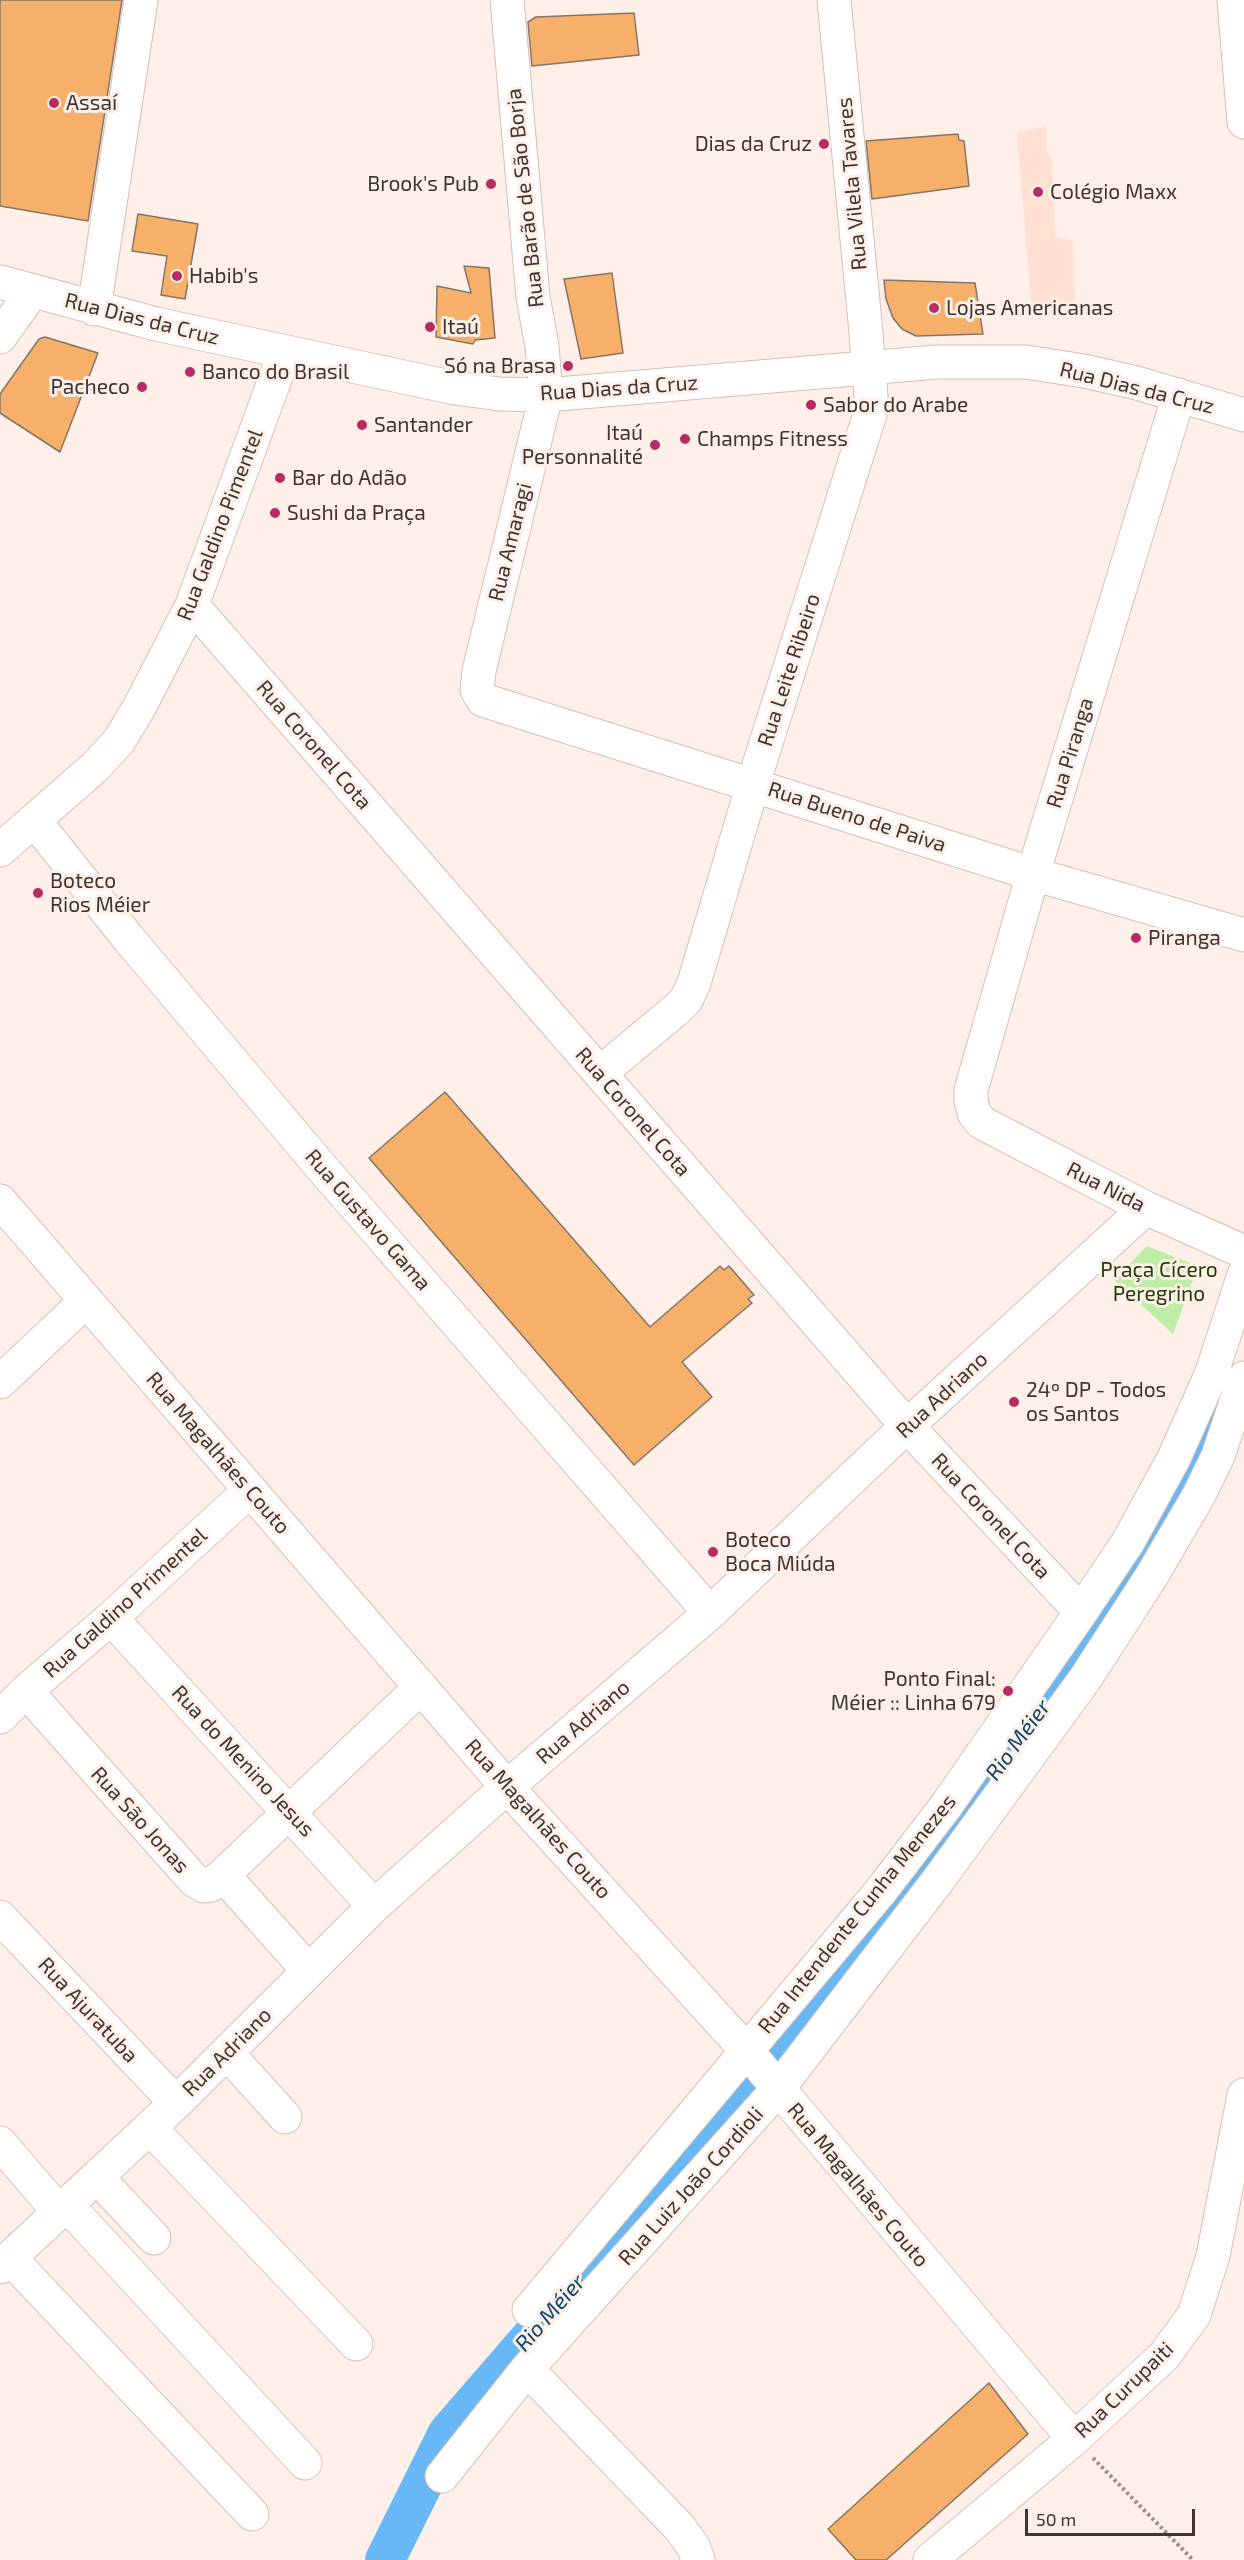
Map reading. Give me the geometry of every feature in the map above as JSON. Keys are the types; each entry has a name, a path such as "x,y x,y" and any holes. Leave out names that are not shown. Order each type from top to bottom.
{"street":[{"path":"94,309 141,0"},
{"name":"Rua Barão de São Borja","path":"507,0 533,297 542,346 546,395"},
{"name":"Rua Vilela Tavares","path":"834,0 868,367"},
{"path":"1234,0 1244,122"},
{"name":"Rua Dias da Cruz","path":"0,282 94,309 285,352 455,388 499,394 546,395 937,362 1026,362 1084,371 1179,395 1244,415"},
{"path":"0,337 32,292"},
{"name":"Rua Galdino Pimentel","path":"0,850 95,767 119,741 140,706 192,605 285,352"},
{"name":"Rua Leite Ribeiro","path":"600,1073 686,1000 694,983 753,784 867,425 871,397 868,367"},
{"name":"Rua Amaragi","path":"477,690 479,671 546,395"},
{"name":"Rua Piranga","path":"974,1113 971,1090 1033,874 1179,395"},
{"name":"Rua Coronel Cota","path":"192,605 907,1426 1081,1612"},
{"name":"Rua Bueno de Paiva","path":"477,690 483,700 493,704 1033,874 1244,935"},
{"name":"Rua Gustavo Gama","path":"34,820 128,938 322,1168 710,1613"},
{"name":"Rua Nida","path":"974,1113 981,1122 1146,1208 1244,1252"},
{"name":"Rua Magalhães Couto","path":"0,1201 507,1787 762,2069 1074,2439"},
{"name":"Rua Adriano","path":"5,2263 176,2103 374,1906 507,1787 710,1613 907,1426 1146,1208"},
{"name":"Rua Intendente Cunha Menezes","path":"762,2069 893,1875 946,1806 1128,1542 1174,1458 1211,1375 1244,1275"},
{"path":"0,1382 86,1301"},
{"name":"Rua Intendente Cunha Menezes","path":"762,2069 939,1879 1085,1679 1151,1577 1199,1495 1218,1456 1244,1378"},
{"name":"Rua Galdino Primentel","path":"0,1717 250,1490"},
{"name":"Rua do Menino Jesus","path":"111,1618 290,1811 374,1906"},
{"path":"223,1875 421,1687"},
{"name":"Rua São Jonas","path":"26,1691 194,1880 204,1886 211,1885 223,1875 308,1970"},
{"name":"Rua Ajuratuba","path":"0,1917 176,2103"},
{"path":"226,2053 285,2117"},
{"name":"Rua Luiz João Cordioli","path":"529,2310 762,2069"},
{"name":"Rua Luiz João Cordioli","path":"442,2476 762,2069"},
{"name":"Rua Curupaiti","path":"930,2560 1074,2439 1164,2356 1194,2315 1213,2256 1244,2095"},
{"path":"150,2128 356,2344"},
{"path":"0,2144 305,2463"},
{"path":"97,2177 154,2238"},
{"path":"5,2263 252,2514"},
{"path":"527,2369 680,2528 694,2548 698,2560"}],"path":[{"path":"1074,2439 1193,2560"}],"shaded area":[{"name":"Colégio Maxx","path":"1046,126 1046,151 1052,158 1055,237 1073,241 1075,314 1032,314 1017,133"}],"green space":[{"name":"Praça Cícero Peregrino","path":"1147,1246 1198,1266 1173,1334 1114,1280"}],"building":[{"name":"Assaí","path":"0,0 122,0 88,221 0,206"},
{"path":"634,13 639,55 532,66 528,22 536,17"},
{"path":"958,134 959,140 964,141 969,186 872,199 866,141"},
{"name":"Habib's","path":"138,214 198,224 185,299 161,295 167,256 132,251"},
{"path":"464,266 489,268 495,338 475,340 473,344 436,337 437,286 471,293"},
{"path":"612,273 623,353 581,359 564,279"},
{"name":"Lojas Americanas","path":"884,280 975,283 983,334 916,336 902,329 893,318 886,299"},
{"path":"45,337 98,353 60,452 0,413 0,394 39,339"},
{"path":"445,1092 650,1327 720,1266 724,1270 729,1266 754,1295 748,1299 752,1303 682,1362 712,1397 634,1465 369,1158"},
{"path":"989,2383 1028,2434 886,2560 856,2560 828,2529"}],"waterway":[{"name":"Rio Méier","path":"774,2051 859,1951 943,1842 1096,1631 1191,1472 1220,1402"},
{"name":"Rio Méier","path":"385,2560 448,2433 631,2222 745,2086"}],"place":[{"name":"Assaí","path":"54,103"},
{"name":"Dias da Cruz","path":"824,144"},
{"name":"Brook's Pub","path":"491,184"},
{"name":"Colégio Maxx","path":"1038,192"},
{"name":"Habib's","path":"177,276"},
{"name":"Lojas Americanas","path":"934,308"},
{"name":"Itaú","path":"430,327"},
{"name":"Só na Brasa","path":"568,366"},
{"name":"Banco do Brasil","path":"190,372"},
{"name":"Pacheco","path":"142,387"},
{"name":"Sabor do Arabe","path":"811,405"},
{"name":"Santander","path":"362,425"},
{"name":"Champs Fitness","path":"685,439"},
{"name":"Itaú Personnalité","path":"655,445"},
{"name":"Bar do Adão","path":"280,478"},
{"name":"Sushi da Praça","path":"275,513"},
{"name":"Boteco Rios Méier","path":"38,893"},
{"name":"Piranga","path":"1136,938"},
{"name":"24º DP - Todos os Santos","path":"1014,1402"},
{"name":"Boteco Boca Miúda","path":"713,1552"},
{"name":"Ponto Final: Méier :: Linha 679","path":"1008,1691"}]}
